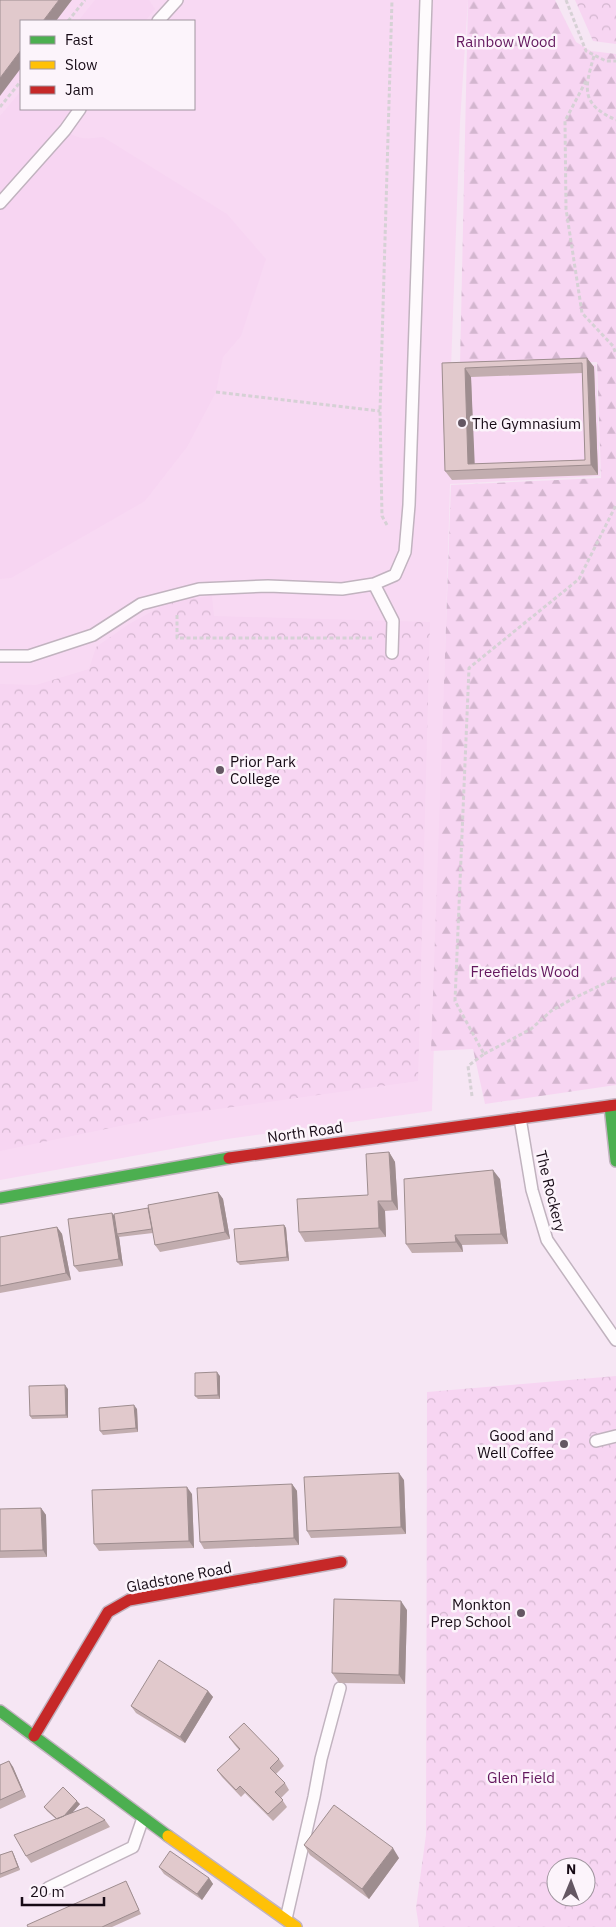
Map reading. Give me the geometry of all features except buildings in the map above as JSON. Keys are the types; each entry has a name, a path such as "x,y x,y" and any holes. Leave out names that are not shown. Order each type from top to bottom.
{"street":[{"name":"North Road","path":"0,1198 226,1158 613,1105"},
{"path":"613,1105 616,1161"},
{"name":"Gladstone Road","path":"34,1736 108,1612 129,1600 341,1562"},
{"path":"0,1711 143,1818 296,1927"}],"lane":[{"path":"159,20 177,0"},
{"path":"0,656 28,656 93,635 141,604 198,589 268,586 342,589 374,584 395,575 405,552 409,505 426,0"},
{"path":"0,203 79,110"},
{"path":"374,584 393,620 392,653"},
{"name":"The Rockery","path":"520,1118 532,1190 547,1240 616,1340"},
{"path":"596,1441 616,1436"},
{"path":"286,1919 323,1751 340,1688"},
{"path":"48,1888 134,1847 143,1818"}],"path":[{"path":"69,20 84,0"},
{"path":"389,530 382,516 380,411 392,0"},
{"path":"566,0 586,51 594,56 616,61"},
{"path":"594,56 586,81 565,121 566,209 582,313 613,346 616,354"},
{"path":"586,81 589,101 603,114 616,120"},
{"path":"0,107 20,82"},
{"path":"216,392 380,411"},
{"path":"484,1054 454,1001 469,668 579,579 616,505"},
{"path":"178,595 177,638 392,638"},
{"path":"477,1124 468,1066 484,1054 525,1033 551,1012 572,999 616,978"}],"shaded area":[{"name":"Prior Park College","path":"0,0 468,0 460,122 451,368 596,365 600,476 450,484 432,1111 227,1139 0,1180"}],"green space":[{"path":"95,0 149,0 155,9 146,20 79,20"},
{"name":"Freefields Wood","path":"468,0 555,0 576,42 591,51 616,54 616,1085 485,1104 473,1049 431,1051 451,485 601,478 597,362 460,365"},
{"path":"575,0 616,0 616,44 593,41"},
{"path":"20,92 20,110 71,110 59,125 75,136 84,138 103,137 227,214 266,259 241,336 223,357 216,392 187,447 145,501 11,578 0,579 0,116"},
{"path":"212,596 214,616 430,622 418,1081 168,1116 0,1151 0,684 36,685 89,669 96,647 129,624 171,601"},
{"name":"Glen Field","path":"616,1376 616,1927 419,1927 416,1908 426,1835 427,1392"}],"traffic: fast":[{"path":"610,1106 616,1161"},
{"path":"0,1198 229,1158"},
{"path":"0,1711 168,1836"}],"traffic: slow":[{"path":"168,1836 296,1927"}],"traffic: jam":[{"path":"229,1158 616,1105"},
{"path":"34,1736 108,1612 129,1600 341,1562"}],"place":[{"name":"The Gymnasium","path":"462,423"},
{"name":"Prior Park College","path":"220,770"},
{"name":"Good and Well Coffee","path":"564,1444"},
{"name":"Monkton Prep School","path":"521,1613"}],"park label":[{"name":"Rainbow Wood","path":"506,41"}]}
